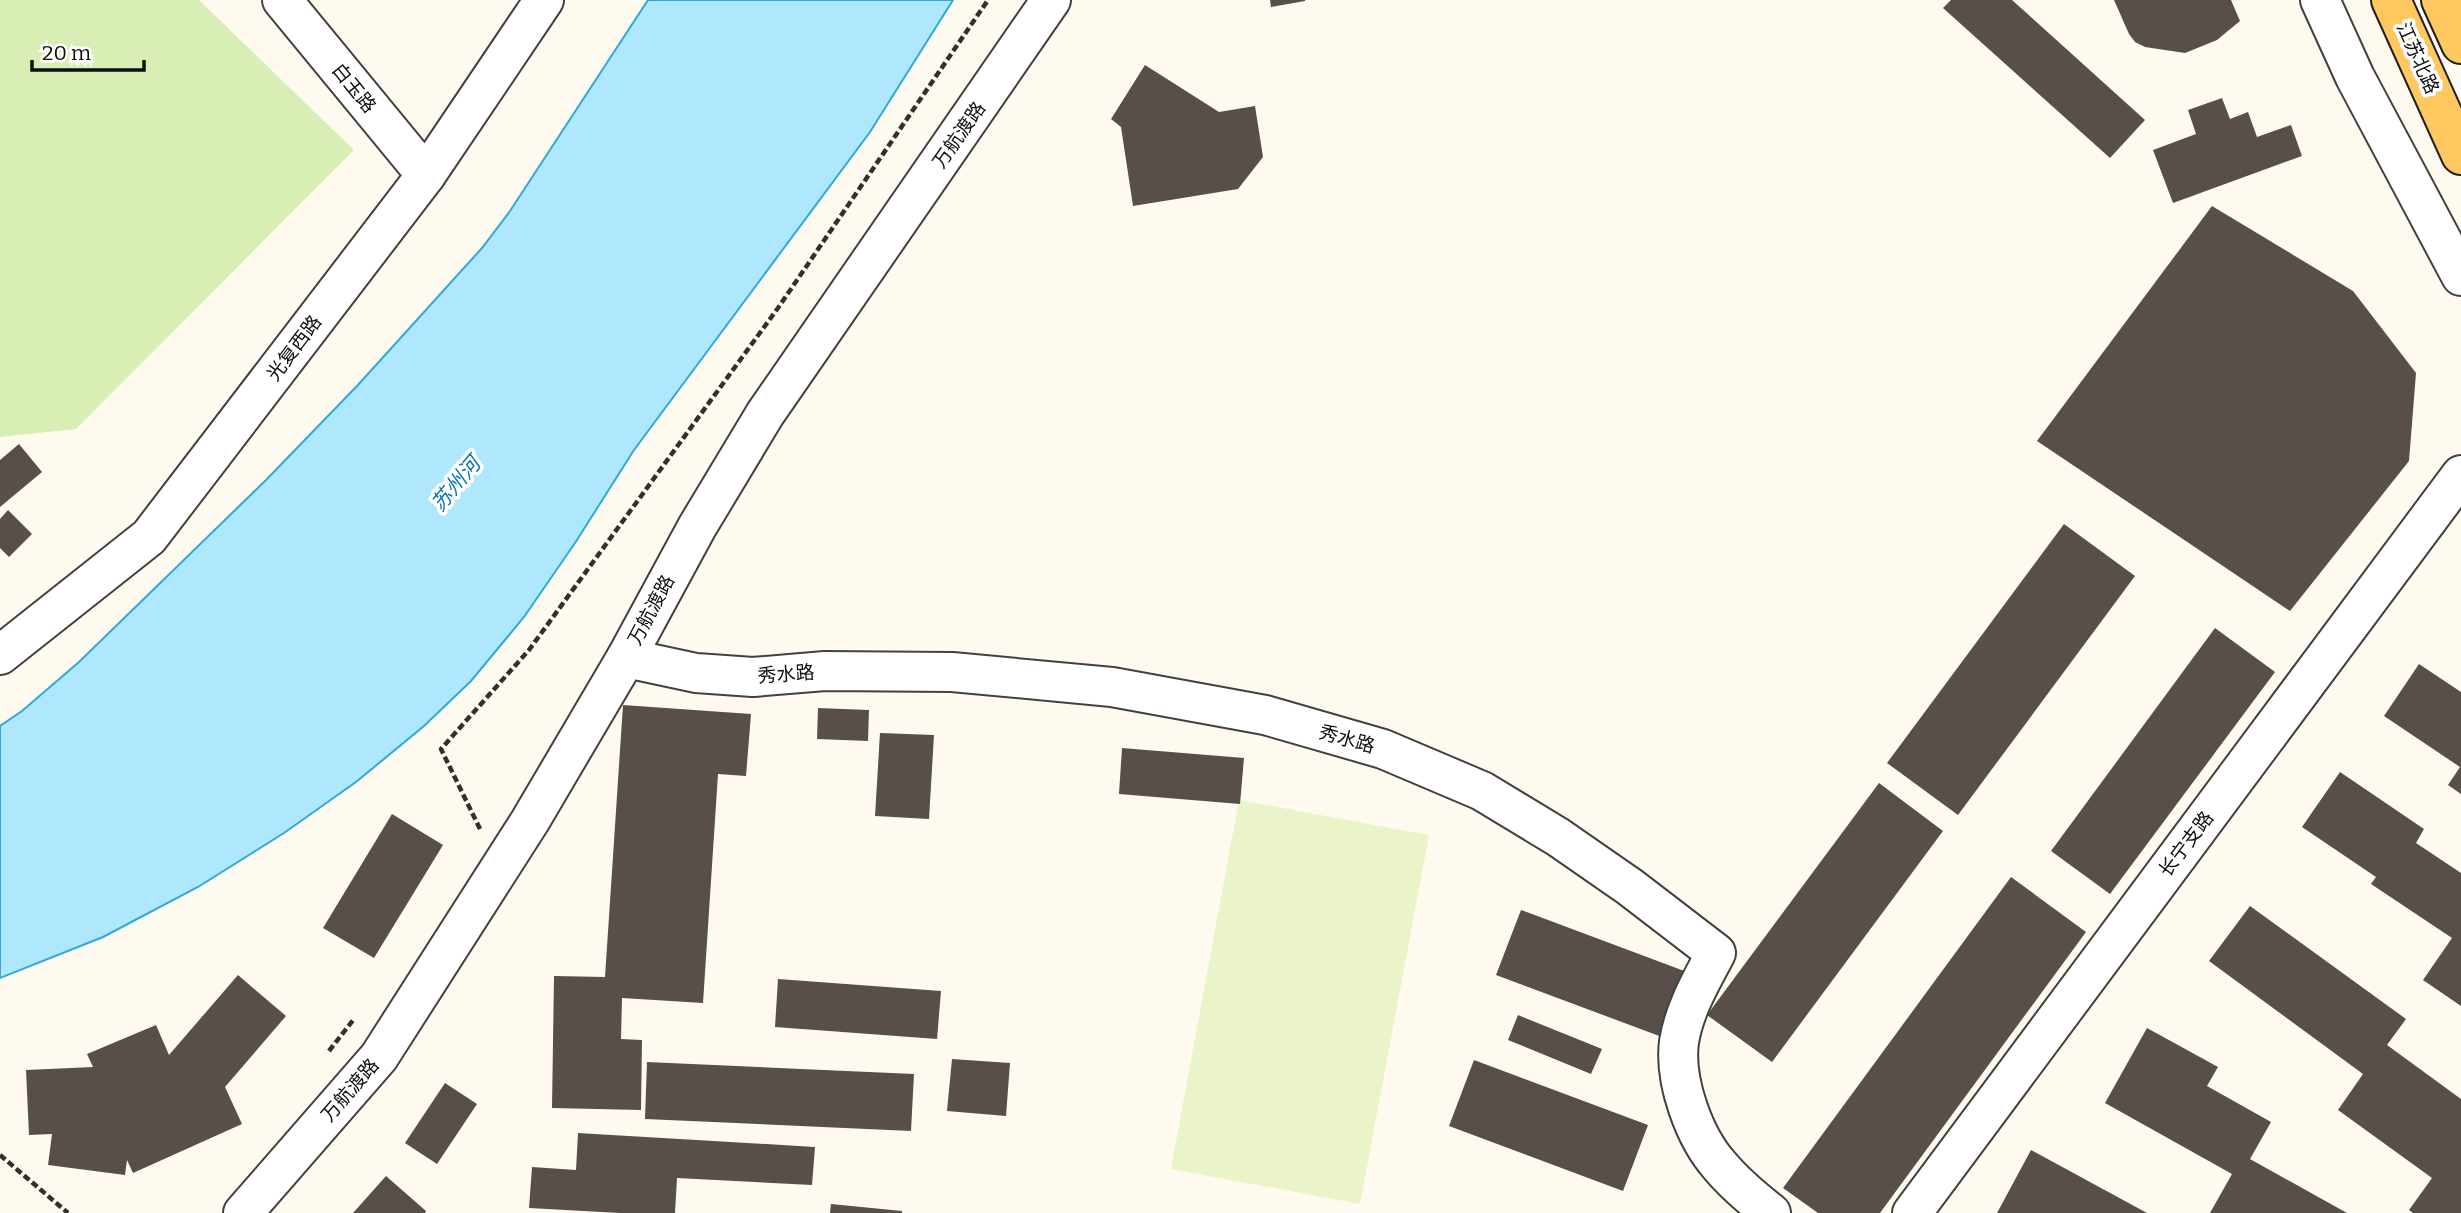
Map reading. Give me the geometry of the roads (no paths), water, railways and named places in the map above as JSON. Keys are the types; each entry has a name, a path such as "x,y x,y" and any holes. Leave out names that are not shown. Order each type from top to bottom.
{"main road":[{"name":"江苏北路","path":"2391,0 2461,155"},
{"path":"2441,0 2461,44"}],"street":[{"name":"白玉路","path":"282,0 426,175"},
{"name":"光复西路","path":"0,655 149,537 426,175 544,0"},
{"name":"万航渡路","path":"243,1213 379,1057 530,821 626,657 697,527 765,414 1051,0"},
{"path":"2320,0 2355,77 2461,275"},
{"name":"长宁支路","path":"1912,1213 2461,475"},
{"name":"秀水路","path":"626,657 696,673 753,677 825,671 952,672 1112,687 1265,715 1383,749 1482,791 1558,837 1630,887 1716,953 1692,999 1679,1042 1681,1083 1695,1127 1719,1165 1771,1213"}],"water":[{"name":"苏州河","path":"648,0 953,0 870,132 634,450 524,617 471,681 424,726 356,782 284,833 198,887 103,937 0,978 0,726 22,711 79,662 266,480 357,386 482,248 510,211"}]}
